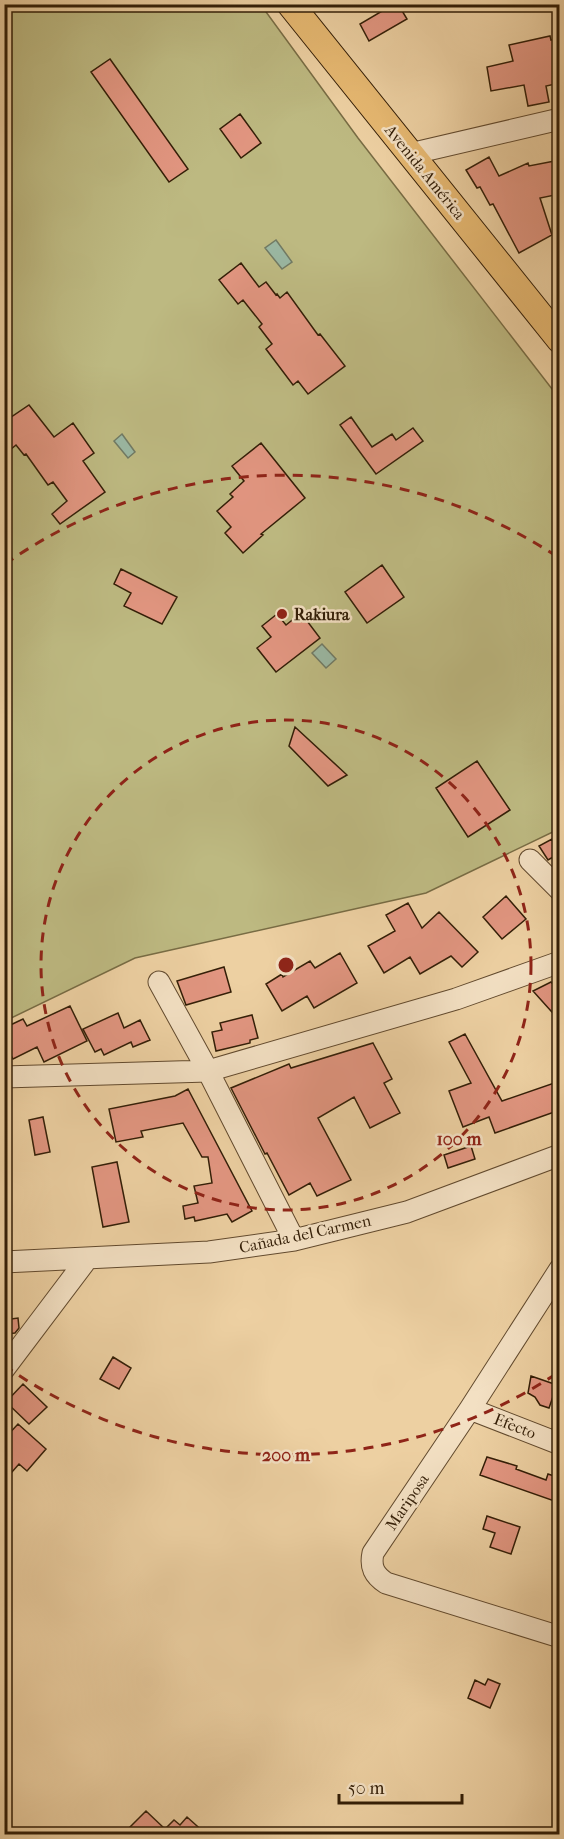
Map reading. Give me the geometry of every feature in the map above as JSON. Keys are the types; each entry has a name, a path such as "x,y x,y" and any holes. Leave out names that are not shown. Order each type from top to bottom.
{"main road":[{"name":"Avenida América","path":"290,4 560,340"}],"street":[{"path":"410,154 560,118"},
{"path":"530,860 560,890"},
{"path":"4,1077 208,1071 456,999 560,962"},
{"path":"159,982 208,1071 294,1240"},
{"name":"Cañada del Carmen","path":"4,1262 209,1252 294,1240 407,1212 560,1155"},
{"path":"4,1369 87,1259"},
{"name":"Mariposa","path":"560,1269 470,1409 373,1553 373,1569 377,1577 386,1583 560,1637"},
{"name":"Efecto","path":"470,1409 560,1444"}],"shaded area":[{"name":"Rakiura","path":"5,5 261,5 358,138 559,398 559,829 426,893 135,958 5,1021"},
{"path":"276,240 292,262 282,269 265,248"},
{"path":"122,434 135,452 128,458 114,441"},
{"path":"322,644 336,659 326,668 312,653"}],"building":[{"path":"394,4 398,4 407,19 369,41 360,24"},
{"path":"550,36 551,40 560,38 560,83 546,86 549,102 528,106 524,85 491,91 487,67 513,61 509,45"},
{"path":"110,59 188,169 169,182 91,72"},
{"path":"240,114 261,143 241,158 220,129"},
{"path":"489,157 499,176 528,163 529,166 560,160 560,194 540,198 552,235 519,253 493,204 490,205 480,187 477,188 466,170"},
{"path":"241,263 259,287 266,282 280,298 287,292 318,335 320,334 345,366 308,394 298,381 293,385 266,349 272,344 259,327 262,324 243,300 238,304 219,280"},
{"path":"29,405 54,437 73,423 94,453 83,461 105,492 60,524 52,514 67,501 53,482 48,485 26,454 24,455 16,445 4,455 4,422"},
{"path":"351,417 372,447 392,434 396,440 413,428 423,441 376,474 340,425"},
{"path":"261,443 305,498 261,534 263,535 243,553 225,533 231,527 217,511 233,497 230,494 244,481 232,466"},
{"path":"382,565 404,597 367,623 345,592"},
{"path":"121,569 177,597 162,624 124,606 131,593 114,584"},
{"path":"301,613 320,638 276,672 257,648 271,637 262,626 277,614 286,625"},
{"path":"295,727 347,775 328,786 289,746"},
{"path":"477,761 510,810 468,837 436,788"},
{"path":"552,839 560,853 548,860 539,846"},
{"path":"506,896 526,919 502,939 483,917"},
{"path":"408,903 422,928 439,912 478,952 462,967 451,956 420,974 410,957 384,973 368,946 395,931 386,915"},
{"path":"340,953 357,983 314,1008 307,996 282,1011 266,984 310,961 315,968"},
{"path":"224,967 231,992 186,1005 177,981"},
{"path":"551,982 560,992 560,1021 533,991"},
{"path":"70,1006 87,1041 44,1062 37,1047 13,1059 4,1042 4,1028 23,1019 27,1026"},
{"path":"118,1013 124,1028 140,1020 150,1040 133,1047 131,1042 104,1055 101,1049 95,1052 83,1029"},
{"path":"252,1015 258,1038 250,1040 250,1043 216,1051 212,1032 222,1030 220,1023"},
{"path":"465,1034 502,1101 560,1081 560,1110 495,1133 489,1117 463,1127 449,1091 471,1083 449,1042"},
{"path":"373,1043 392,1079 384,1083 400,1113 370,1128 354,1097 318,1118 351,1180 317,1196 310,1183 289,1195 231,1088 289,1064 291,1068"},
{"path":"188,1089 252,1211 232,1222 227,1214 195,1221 194,1217 185,1219 183,1206 198,1203 194,1186 212,1183 208,1157 202,1157 183,1123 141,1131 143,1137 116,1142 109,1109 175,1096"},
{"path":"43,1117 50,1152 35,1155 29,1120"},
{"path":"471,1146 475,1159 448,1168 444,1155"},
{"path":"117,1162 129,1222 103,1227 92,1167"},
{"path":"18,1318 19,1328 15,1333 4,1334 4,1320"},
{"path":"113,1357 131,1368 119,1389 100,1379"},
{"path":"531,1376 557,1385 549,1408 540,1405 535,1397 528,1393"},
{"path":"23,1384 47,1407 29,1424 6,1402"},
{"path":"18,1424 46,1449 27,1471 19,1464 4,1481 4,1439"},
{"path":"487,1457 517,1466 516,1469 546,1480 548,1474 560,1478 560,1503 480,1475"},
{"path":"487,1516 520,1527 511,1554 490,1547 495,1533 483,1529"},
{"path":"488,1679 500,1684 490,1708 468,1698 475,1680 485,1685"},
{"path":"146,1811 165,1829 174,1820 180,1825 187,1817 206,1834 123,1834"}],"place":[{"name":"Rakiura","path":"282,614"}]}
